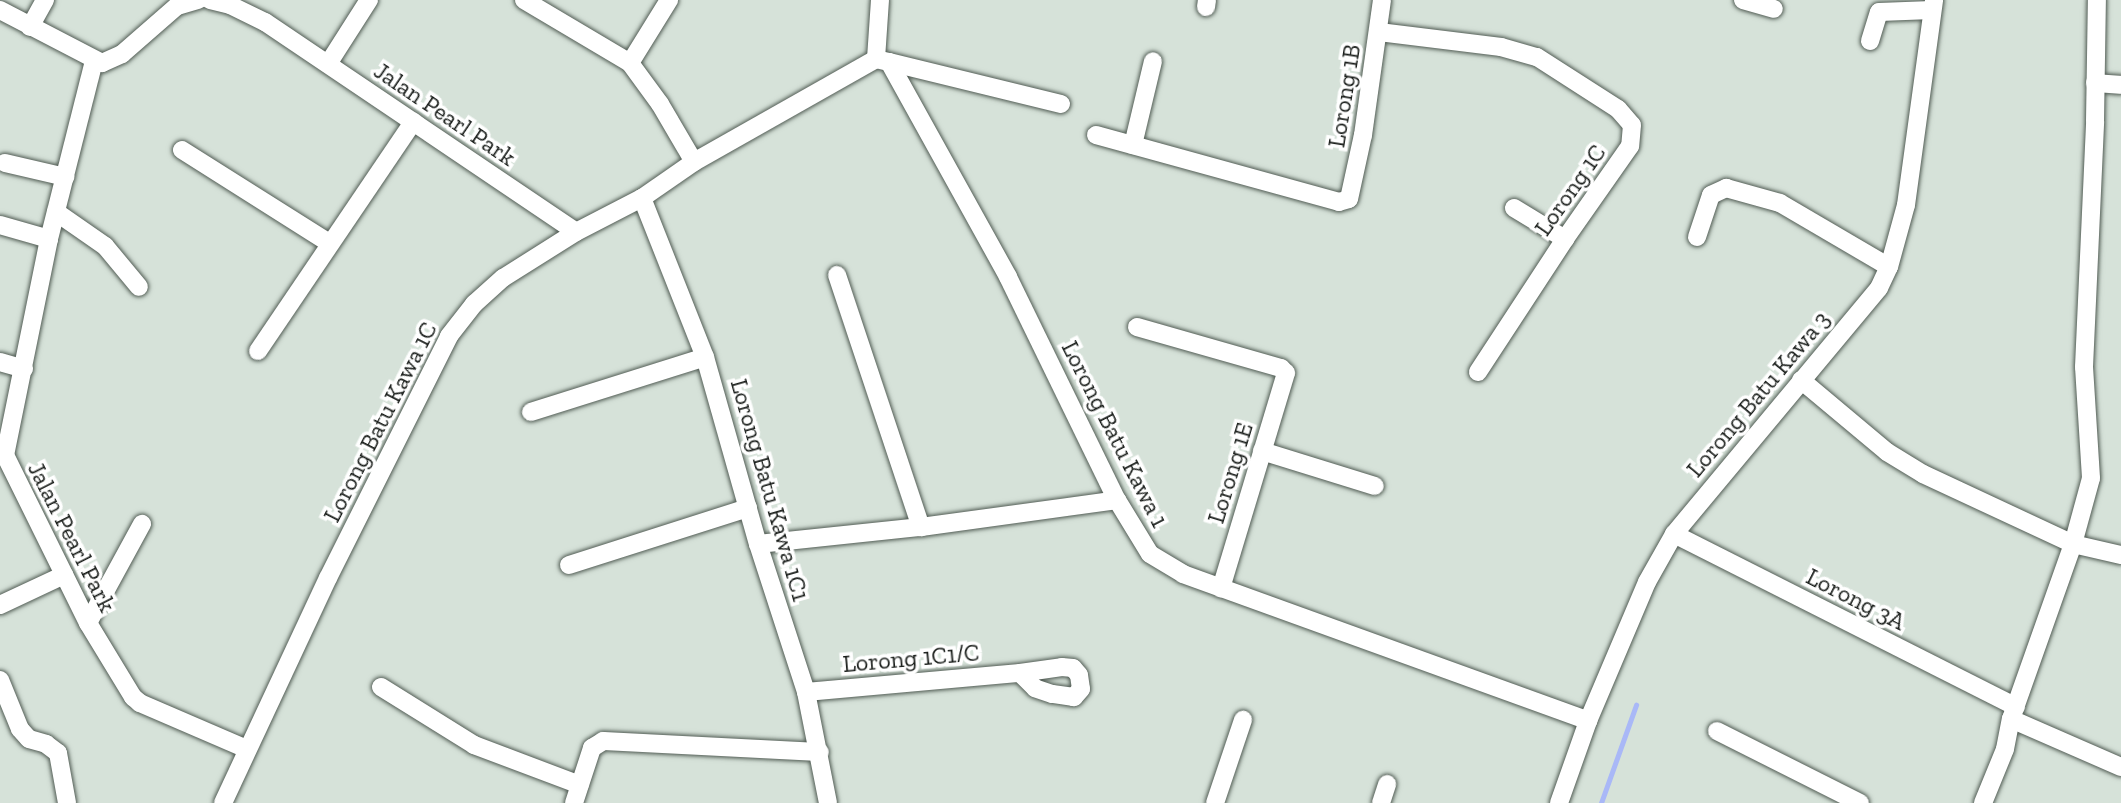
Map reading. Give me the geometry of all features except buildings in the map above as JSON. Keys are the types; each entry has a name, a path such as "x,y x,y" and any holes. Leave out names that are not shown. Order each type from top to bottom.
{"street":[{"path":"30,27 45,0"},
{"path":"0,10 94,61 110,62 177,6 198,0"},
{"name":"Jalan Pearl Park","path":"210,0 230,5 265,22 576,232"},
{"path":"328,64 369,0"},
{"path":"524,0 630,63 660,104 694,162"},
{"path":"630,63 669,0"},
{"path":"880,0 882,61 1061,104"},
{"name":"Lorong 1B","path":"1133,145 1339,202 1349,199 1354,188 1382,0"},
{"path":"1743,0 1773,9"},
{"path":"1983,803 2005,749 2013,713 2073,544 2091,478 2084,367 2097,0"},
{"path":"1870,41 1879,12 1933,5"},
{"name":"Lorong Batu Kawa 3","path":"1559,803 1588,721 1647,582 1674,534 1879,288 1889,267 1906,205 1933,5"},
{"name":"Lorong 1C","path":"1379,32 1501,47 1536,57 1618,109 1632,125 1630,146 1564,239 1478,372"},
{"name":"Jalan Pearl Park","path":"94,61 49,239 5,456 88,623 129,692 140,703 247,750"},
{"name":"Lorong Batu Kawa 1C","path":"223,803 328,578 449,336 483,294 576,232 642,198 694,162 882,61"},
{"name":"Lorong Batu Kawa 1","path":"882,61 1008,277 1117,500 1150,554 1183,574 1588,721"},
{"path":"1096,135 1133,145 1153,61"},
{"path":"2095,83 2121,85"},
{"path":"258,351 413,122"},
{"path":"182,150 329,243"},
{"path":"5,163 65,177"},
{"path":"1697,237 1711,195 1726,188 1780,203 1889,267"},
{"name":"Lorong Batu Kawa 1C1","path":"642,198 705,357 758,544 806,692 828,803"},
{"path":"1514,208 1564,239"},
{"path":"56,212 105,246 139,287"},
{"path":"0,225 49,239"},
{"path":"837,275 921,527"},
{"name":"Lorong 1E","path":"1137,327 1281,368 1286,373 1221,588"},
{"path":"531,412 705,357"},
{"path":"0,362 24,369"},
{"path":"1801,380 1887,452 1923,474 2073,544 2121,555"},
{"path":"1262,451 1375,486"},
{"path":"758,544 921,527 1117,500"},
{"path":"569,565 748,508"},
{"path":"88,623 142,524"},
{"name":"Lorong 3A","path":"1674,534 2121,767"},
{"path":"0,605 64,575"},
{"name":"Lorong 1C1/C","path":"806,692 1020,673"},
{"path":"0,680 20,729 29,739 46,744 58,753 67,803"},
{"path":"381,687 474,745 580,785"},
{"path":"1215,803 1243,720"},
{"path":"1717,731 1860,803"},
{"path":"574,803 592,748 603,741 820,752"},
{"path":"1381,803 1387,784"}],"waterway":[{"path":"1601,803 1636,705"}]}
